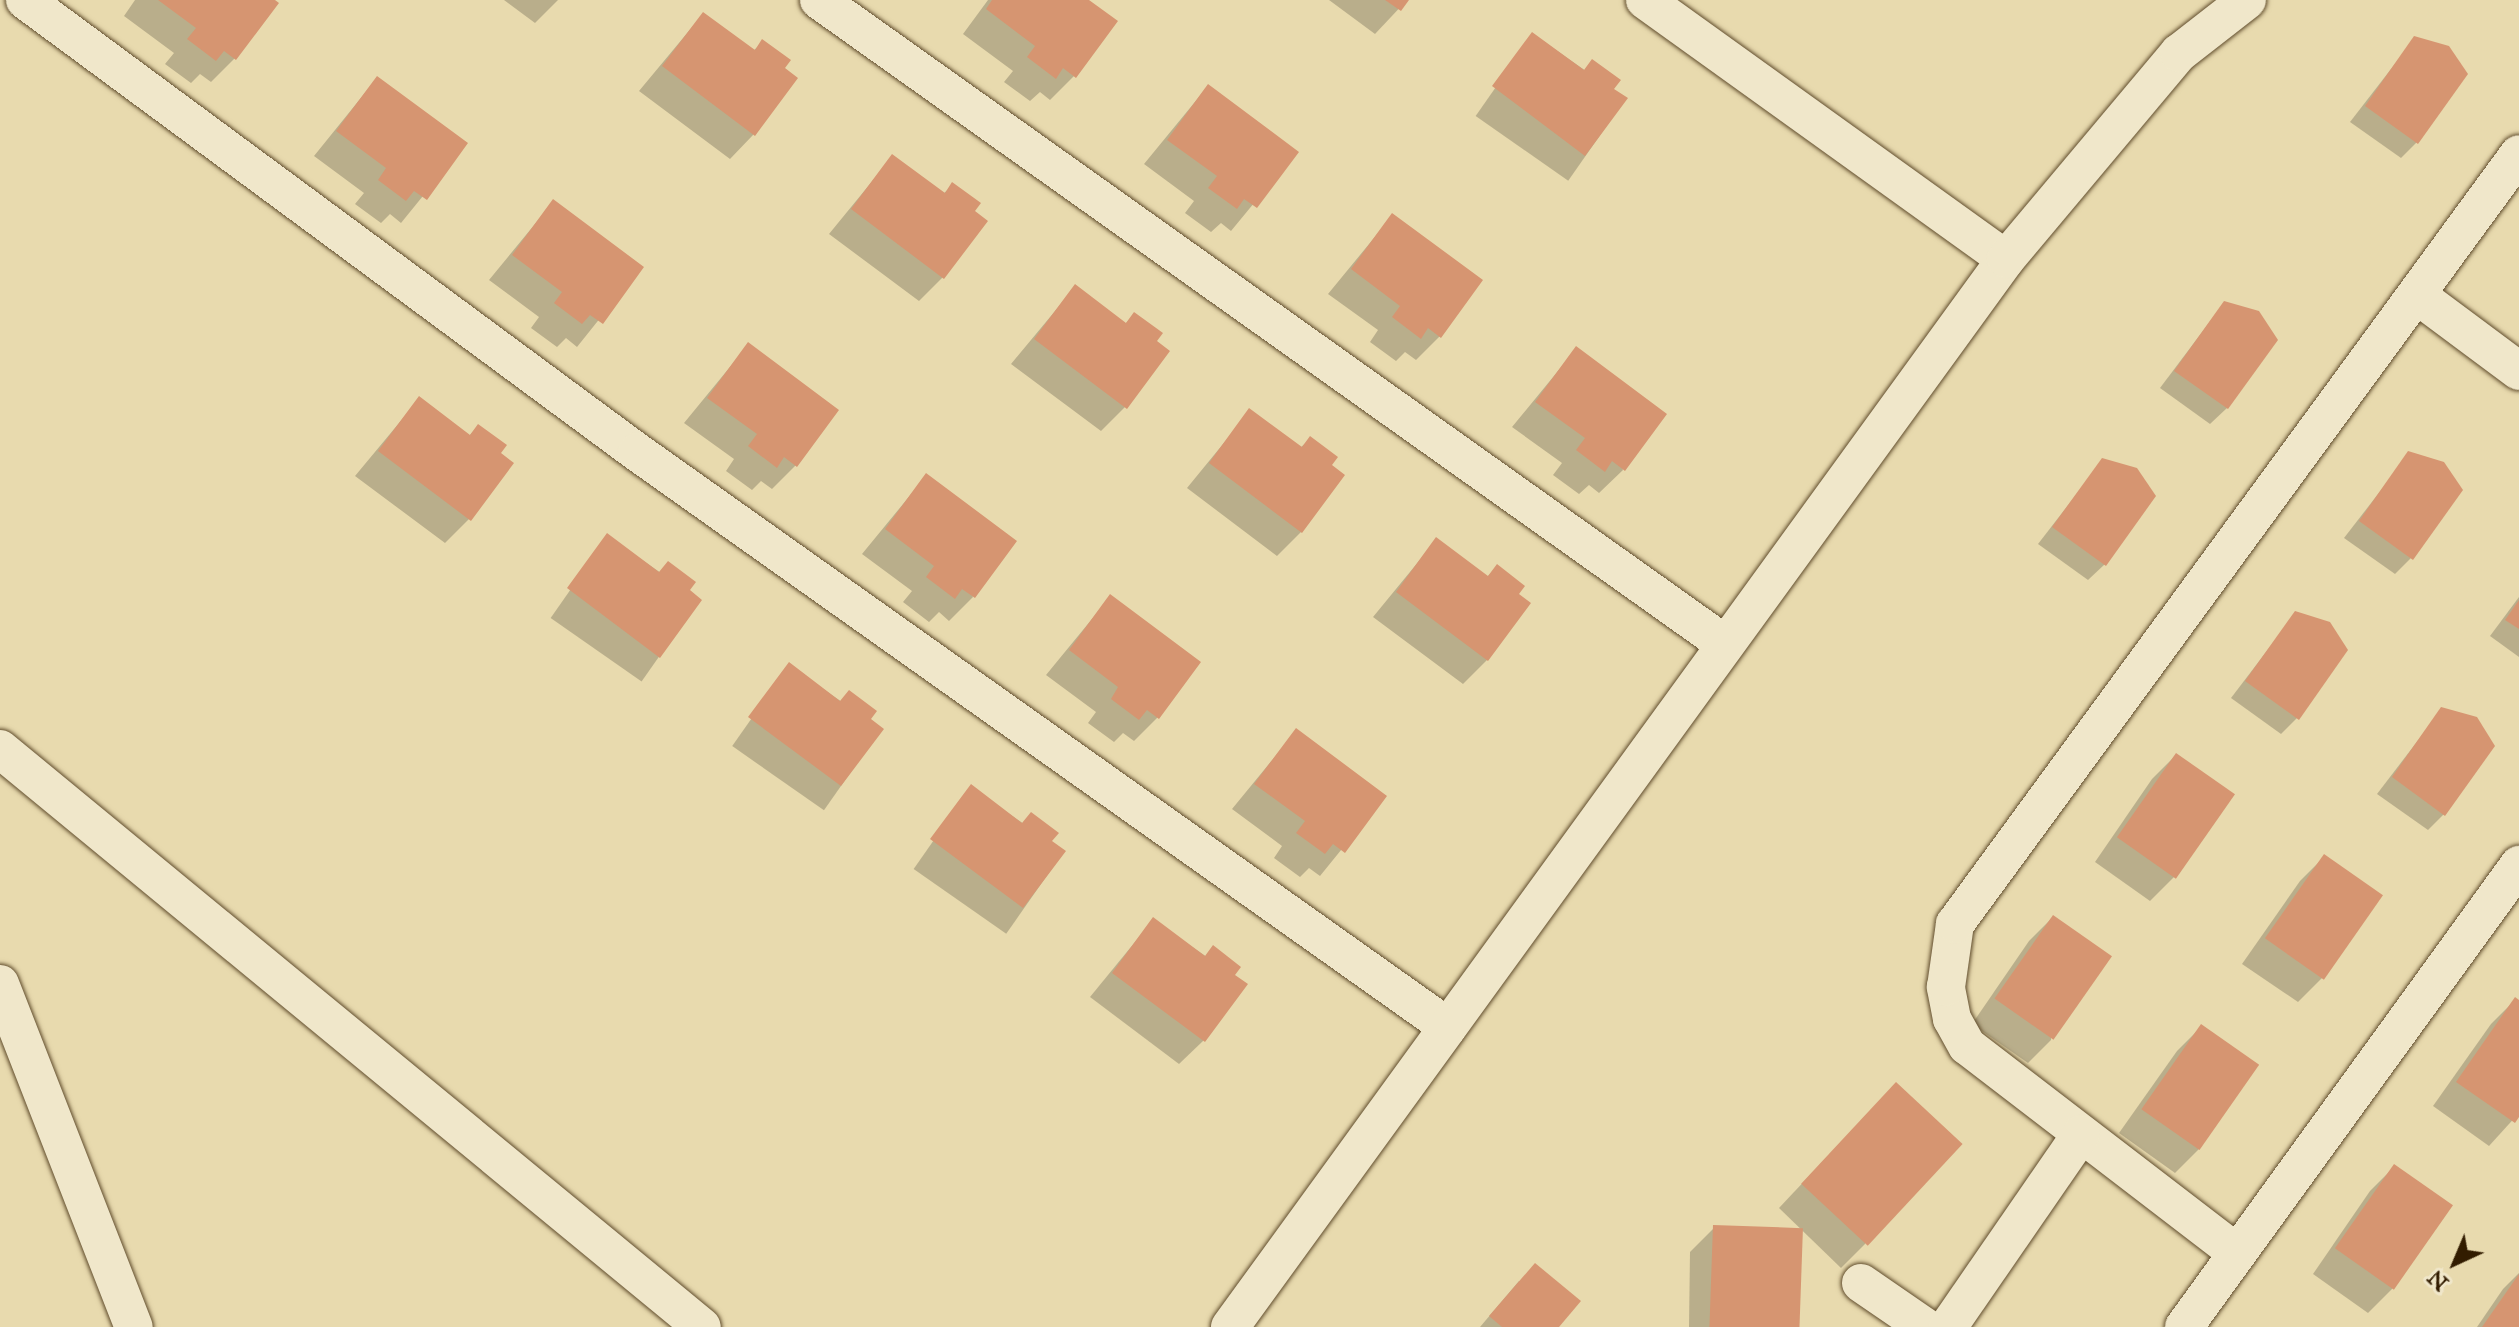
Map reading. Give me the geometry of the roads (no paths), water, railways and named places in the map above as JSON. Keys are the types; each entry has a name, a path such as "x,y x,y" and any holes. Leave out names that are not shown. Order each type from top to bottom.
{"street":[{"path":"25,0 637,452 1448,1027"},
{"path":"819,0 1725,644"},
{"path":"1645,0 2006,259"},
{"path":"1230,1327 2006,259 2179,53 2247,0"},
{"path":"2237,1253 1967,1046 1952,1019 1946,987 1955,924 2519,154"},
{"path":"2417,295 2519,371"},
{"path":"0,749 702,1327"},
{"path":"2184,1327 2519,865"},
{"path":"0,984 134,1327"},
{"path":"1948,1327 2081,1134"},
{"path":"1861,1283 1925,1327"}]}
